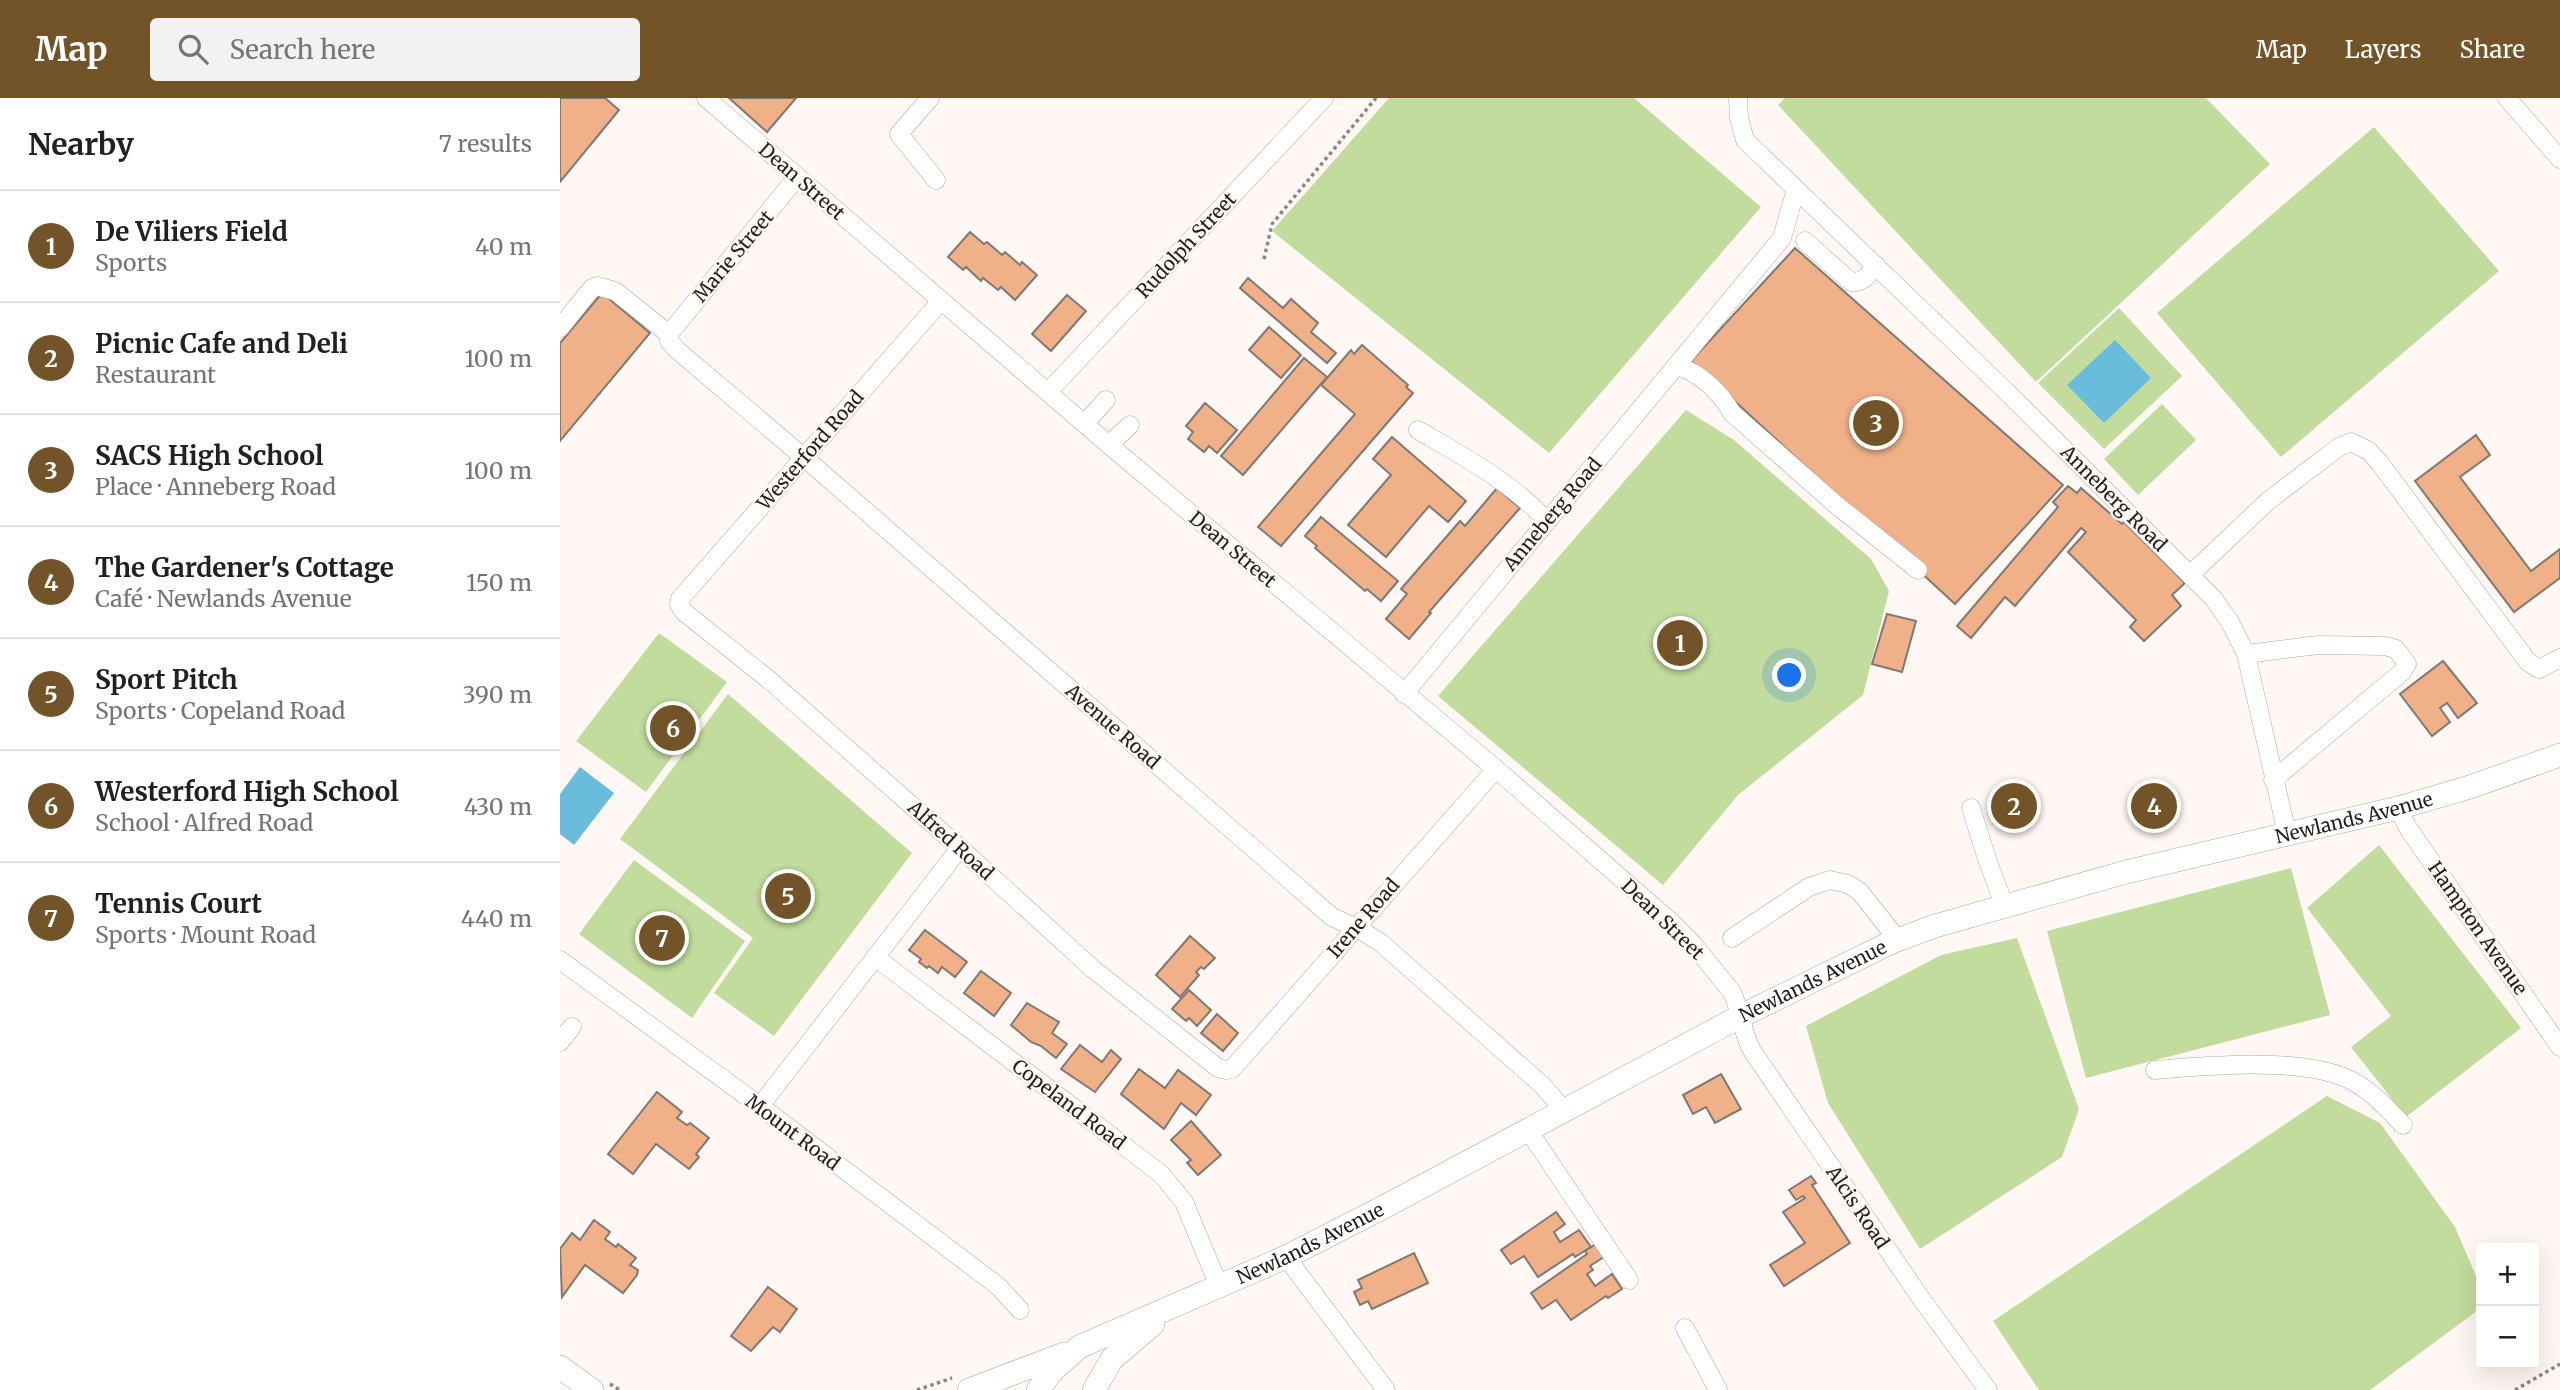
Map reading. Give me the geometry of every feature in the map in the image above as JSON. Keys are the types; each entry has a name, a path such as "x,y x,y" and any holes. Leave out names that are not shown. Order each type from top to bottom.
{"main road":[{"name":"Newlands Avenue","path":"1038,1390 1052,1371 1079,1347 1286,1256 1739,1017 1898,940 1936,926 2126,872 2398,808 2470,788 2560,755"},
{"path":"1094,1390 1112,1359 1175,1307"},
{"name":"Newlands Avenue","path":"1055,1390 1069,1372 1113,1333"},
{"path":"969,1390 1079,1347"},
{"path":"560,1367 592,1390"}],"street":[{"name":"Dean Street","path":"706,98 1109,444 1496,769 1688,938 1731,992 1739,1017"},
{"path":"930,98 899,134 936,180"},
{"name":"Rudolph Street","path":"1048,392 1324,98"},
{"name":"Anneberg Road","path":"1738,98 1739,118 1745,140 1877,265 2213,598 2230,622 2246,654 2287,834"},
{"path":"2513,100 2560,159"},
{"name":"Marie Street","path":"668,334 797,177"},
{"name":"Anneberg Road","path":"1404,694 1782,238 1796,189"},
{"path":"1805,241 1834,224"},
{"path":"1782,238 1805,241 1852,282 1864,279 1877,265"},
{"name":"Avenue Road","path":"560,328 592,288 597,286 615,291 668,334 669,341 677,350 1332,917 1375,939 1400,959 1542,1085 1564,1110"},
{"name":"Westerford Road","path":"680,599 941,301"},
{"path":"1678,366 1696,374 1712,387 1724,399 1732,413 1834,503 1918,570"},
{"path":"1085,423 1105,400"},
{"path":"1109,444 1130,425"},
{"path":"1418,430 1499,478 1527,499 1546,520"},
{"path":"2191,574 2268,501 2339,447 2351,442 2364,447 2379,462 2528,662 2539,669 2560,658"},
{"name":"Alfred Road","path":"680,599 679,604 684,611 768,679 1093,969 1218,1068 1232,1069"},
{"path":"2246,654 2318,645 2385,646 2396,649 2407,664 2402,672 2273,780"},
{"name":"Irene Road","path":"1232,1069 1496,769"},
{"path":"1971,808 1987,862 2005,907"},
{"name":"Hampton Avenue","path":"2398,808 2408,828 2560,1047"},
{"path":"760,1106 960,848"},
{"path":"1732,937 1809,887 1830,880 1849,884 1860,892 1898,940"},
{"name":"Copeland Road","path":"875,957 1161,1174 1184,1202 1219,1286"},
{"name":"Mount Road","path":"560,960 760,1106 998,1286 1020,1310"},
{"name":"Alcis Road","path":"1739,1017 1752,1052 1979,1387"},
{"path":"560,1042 572,1027"},
{"path":"2155,1070 2300,1066 2327,1071 2348,1079 2370,1093 2403,1125"},
{"path":"1528,1130 1629,1280"},
{"path":"1286,1256 1385,1390"},
{"path":"1685,1328 1718,1390"}],"path":[{"path":"1264,259 1272,224 1376,98"},
{"path":"2515,1390 2560,1364"}],"green space":[{"path":"1389,98 1634,98 1761,207 1549,453 1272,231"},
{"path":"1785,98 2206,98 2270,164 2036,382 1778,105"},
{"path":"2374,127 2499,271 2281,457 2157,313"},
{"path":"2119,308 2182,376 2104,449 2038,383"},
{"path":"2162,404 2196,440 2138,495 2104,459"},
{"path":"1686,410 1734,440 1871,559 1889,591 1863,695 1738,795 1663,885 1438,696"},
{"path":"659,633 727,682 646,792 576,741"},
{"path":"728,694 912,853 774,1036 714,993 753,938 620,839"},
{"path":"2379,845 2521,1028 2406,1117 2351,1047 2391,1016 2307,908"},
{"path":"634,860 745,941 692,1018 579,934"},
{"path":"2291,868 2330,1015 2086,1078 2047,931"},
{"path":"2017,938 2079,1109 2062,1157 1920,1249 1828,1103 1806,1026 1941,955"},
{"path":"2327,1096 2380,1123 2455,1227 2476,1276 2476,1312 2370,1390 2039,1390 1993,1321"}],"water":[{"path":"2115,340 2151,378 2104,423 2067,385"},
{"path":"580,767 614,793 574,845 560,834 560,794"}],"building":[{"path":"560,98 605,98 619,110 560,182"},
{"path":"729,98 796,98 767,132"},
{"path":"970,232 1002,255 1005,252 1020,265 1022,262 1037,275 1015,300 1001,287 998,290 983,278 981,281 966,267 963,270 948,257"},
{"path":"1795,248 2063,485 1955,604 1691,361"},
{"path":"1248,278 1283,308 1291,299 1318,323 1311,332 1336,353 1327,363 1240,288"},
{"path":"602,293 650,333 560,441 560,343"},
{"path":"1067,295 1086,311 1051,351 1032,334"},
{"path":"1269,327 1301,355 1281,378 1249,350"},
{"path":"1362,345 1408,385 1406,387 1413,393 1281,546 1258,527 1355,414 1321,385 1351,350 1354,354"},
{"path":"1304,358 1327,377 1243,475 1221,456"},
{"path":"1205,403 1237,430 1217,453 1209,446 1204,452 1188,439 1193,432 1186,426"},
{"path":"2476,435 2490,455 2460,477 2531,571 2560,549 2560,578 2514,612 2415,481"},
{"path":"1392,437 1466,501 1448,522 1429,506 1386,557 1348,525 1391,475 1373,459"},
{"path":"2068,486 2077,493 2081,488 2122,524 2124,522 2185,583 2172,595 2181,606 2144,641 2130,627 2136,620 2068,552 2086,532 2081,528 2015,606 2005,597 1971,638 1957,626 2058,507 2053,502"},
{"path":"1497,488 1520,508 1429,612 1431,613 1409,639 1386,619 1407,594 1401,589 1460,521 1465,526"},
{"path":"1321,517 1398,581 1381,601 1367,589 1365,591 1305,536"},
{"path":"1887,614 1916,621 1902,672 1872,664"},
{"path":"2443,661 2477,703 2458,718 2447,703 2440,708 2450,722 2432,736 2400,694"},
{"path":"925,930 967,962 955,977 942,967 938,973 929,966 927,968 919,962 921,959 909,950"},
{"path":"1190,936 1215,958 1204,969 1201,967 1196,972 1199,975 1180,997 1156,975"},
{"path":"981,971 1011,993 994,1016 964,993"},
{"path":"1189,990 1211,1010 1197,1026 1189,1018 1186,1021 1172,1009"},
{"path":"1027,1003 1059,1022 1052,1033 1067,1044 1056,1058 1011,1025"},
{"path":"1217,1014 1238,1033 1223,1051 1201,1033"},
{"path":"1080,1045 1102,1062 1111,1050 1121,1059 1095,1092 1061,1069"},
{"path":"1139,1069 1165,1088 1178,1070 1211,1095 1196,1115 1181,1103 1164,1129 1121,1094"},
{"path":"1721,1074 1741,1109 1715,1123 1706,1107 1693,1114 1683,1095"},
{"path":"657,1092 682,1112 677,1118 687,1125 690,1123 709,1138 696,1154 699,1157 689,1169 656,1144 633,1174 608,1154"},
{"path":"1191,1121 1221,1155 1198,1175 1187,1163 1191,1160 1171,1140"},
{"path":"1811,1176 1816,1183 1812,1185 1850,1243 1784,1286 1770,1265 1805,1243 1783,1212 1805,1198 1803,1196 1796,1200 1789,1190"},
{"path":"1556,1212 1565,1224 1554,1232 1560,1242 1579,1230 1591,1247 1575,1257 1573,1254 1538,1277 1524,1256 1511,1264 1501,1250"},
{"path":"594,1220 610,1232 605,1239 616,1247 618,1244 636,1258 630,1265 638,1270 637,1275 623,1293 585,1265 562,1297 560,1249 572,1233 580,1240"},
{"path":"1596,1244 1604,1257 1590,1266 1593,1270 1587,1274 1595,1286 1612,1274 1622,1289 1608,1298 1606,1296 1571,1320 1556,1300 1542,1309 1531,1293 1587,1254 1585,1251"},
{"path":"1414,1253 1428,1283 1372,1309 1368,1301 1360,1305 1354,1292 1362,1288 1358,1280"},
{"path":"768,1287 797,1309 780,1332 773,1327 751,1351 731,1336"}],"place":[{"name":"SACS High School","path":"1876,423"},
{"name":"De Viliers Field","path":"1680,643"},
{"name":"Westerford High School","path":"673,728"},
{"name":"Picnic Cafe and Deli","path":"2014,806"},
{"name":"The Gardener's Cottage","path":"2154,806"},
{"name":"Sport Pitch","path":"788,896"},
{"name":"Tennis Court","path":"662,938"}]}
